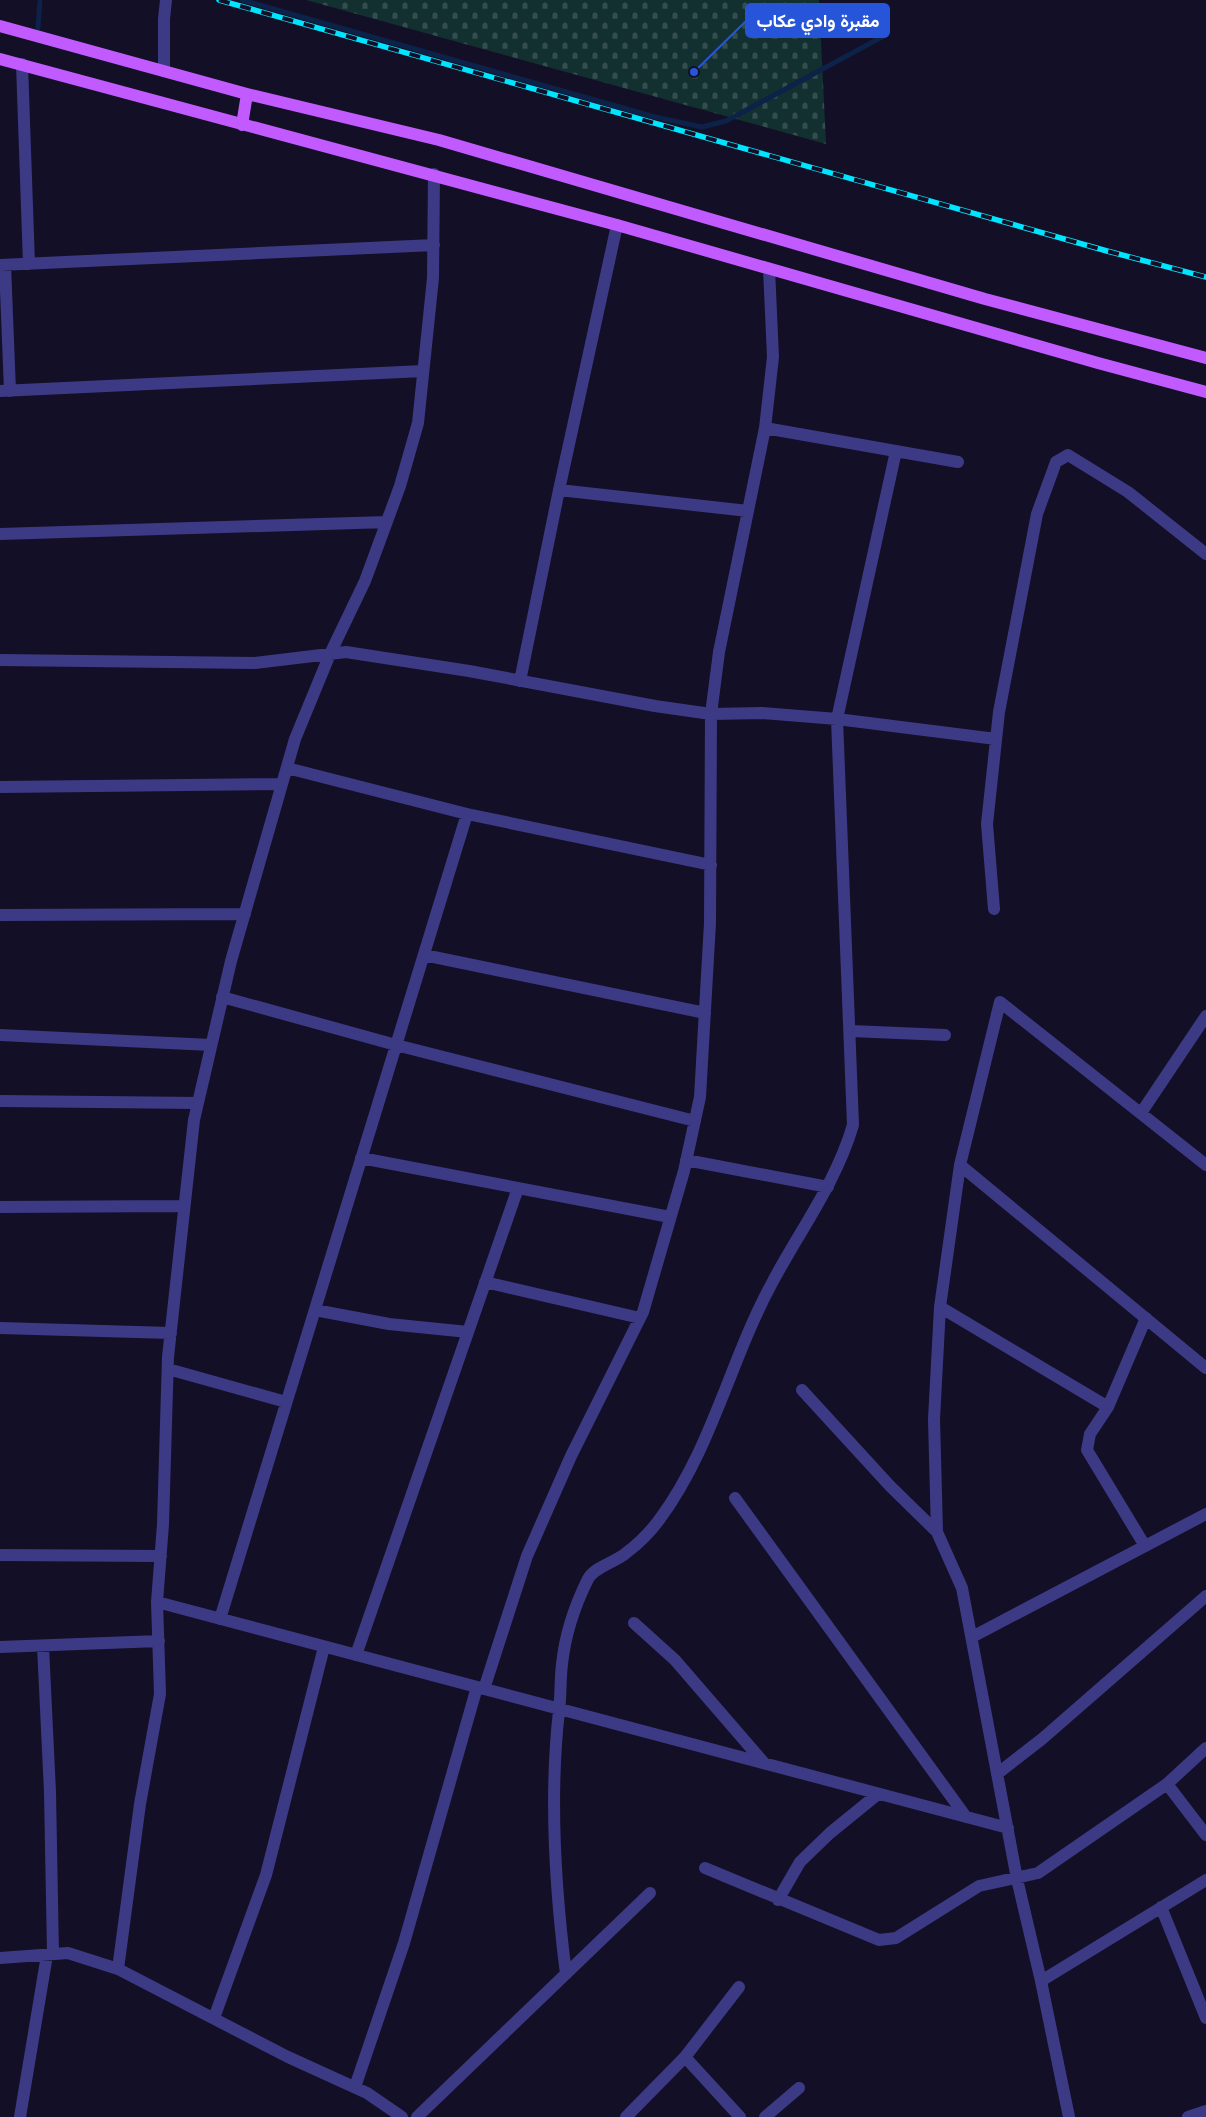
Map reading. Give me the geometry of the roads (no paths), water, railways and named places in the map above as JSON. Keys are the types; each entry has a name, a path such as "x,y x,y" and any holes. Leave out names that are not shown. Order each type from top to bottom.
{"main road":[{"path":"0,26 247,94 439,140 985,299 1206,358"},
{"path":"0,59 242,125 434,174 1206,392"},
{"path":"242,125 247,94"}],"street":[{"path":"164,71 166,0"},
{"path":"22,64 28,264"},
{"path":"118,1968 140,1804 160,1694 157,1602 161,1556 170,1333 198,1103 222,996 295,739 330,654 365,581 400,486 418,423 433,278 434,174"},
{"path":"520,680 617,225"},
{"path":"423,371 5,391 2,265 434,244"},
{"path":"355,2087 404,1944 480,1688 527,1556 571,1456 640,1318 686,1160 695,1121 700,1097 710,924 712,714 719,652 765,428 773,357 769,269"},
{"path":"765,428 958,462"},
{"path":"566,1974 558,1912 555,1801 556,1731 560,1709 562,1663 573,1616 589,1576 626,1554 659,1521 692,1467 732,1370 771,1284 828,1187 846,1150 853,1125 851,1031 837,719 896,452"},
{"path":"994,909 988,824 999,712 1037,514 1056,462 1068,455 1095,470 1128,492 1206,554"},
{"path":"559,490 748,511"},
{"path":"0,534 387,522"},
{"path":"0,660 254,663 346,652 520,680 655,706 712,714 762,713 837,719 996,739"},
{"path":"287,768 346,785 467,814 711,865"},
{"path":"0,787 282,784"},
{"path":"220,1619 467,814"},
{"path":"0,915 245,914"},
{"path":"424,955 705,1013"},
{"path":"222,996 396,1045 695,1121"},
{"path":"937,1532 934,1419 940,1307 960,1165 1000,1002 1206,1165"},
{"path":"1141,1113 1206,1016"},
{"path":"851,1031 945,1035"},
{"path":"0,1035 211,1045"},
{"path":"0,1101 198,1103"},
{"path":"361,1158 670,1217"},
{"path":"686,1160 828,1187"},
{"path":"960,1165 1206,1368"},
{"path":"356,1655 518,1188"},
{"path":"0,1207 184,1206"},
{"path":"485,1282 640,1318"},
{"path":"940,1307 1108,1407"},
{"path":"315,1310 389,1324 468,1332"},
{"path":"1145,1546 1087,1450 1090,1434 1108,1407 1146,1318"},
{"path":"0,1328 170,1333"},
{"path":"168,1368 286,1402"},
{"path":"802,1390 890,1486 937,1532 962,1588 1017,1879 1041,1981 1069,2117"},
{"path":"735,1498 966,1817"},
{"path":"972,1637 1206,1514"},
{"path":"0,1555 161,1556"},
{"path":"997,1774 1042,1739 1206,1596"},
{"path":"157,1602 1008,1828"},
{"path":"634,1623 675,1660 764,1763"},
{"path":"0,1647 159,1641"},
{"path":"20,2117 50,1954 50,1792 43,1646"},
{"path":"214,2018 266,1875 324,1647"},
{"path":"704,1868 778,1900 879,1940 887,1941 896,1938 979,1886 1038,1873 1167,1784 1206,1748"},
{"path":"1167,1784 1206,1835"},
{"path":"778,1900 800,1862 830,1833 878,1794"},
{"path":"1041,1981 1206,1880"},
{"path":"417,2117 650,1893"},
{"path":"1161,1907 1206,2018"},
{"path":"0,1958 68,1953 118,1968 288,2057 367,2092 402,2117"},
{"path":"626,2117 685,2057 739,1987"},
{"path":"685,2057 740,2117"},
{"path":"765,2117 799,2088"},
{"path":"1188,2117 1206,2111"}],"waterway":[{"path":"38,28 40,0"},
{"path":"242,0 655,117 702,127 726,121 882,37"}],"railway":[{"path":"219,0 1107,251 1206,277"}],"place":[{"name":"مقبرة وادي عكاب","path":"694,72"}]}
